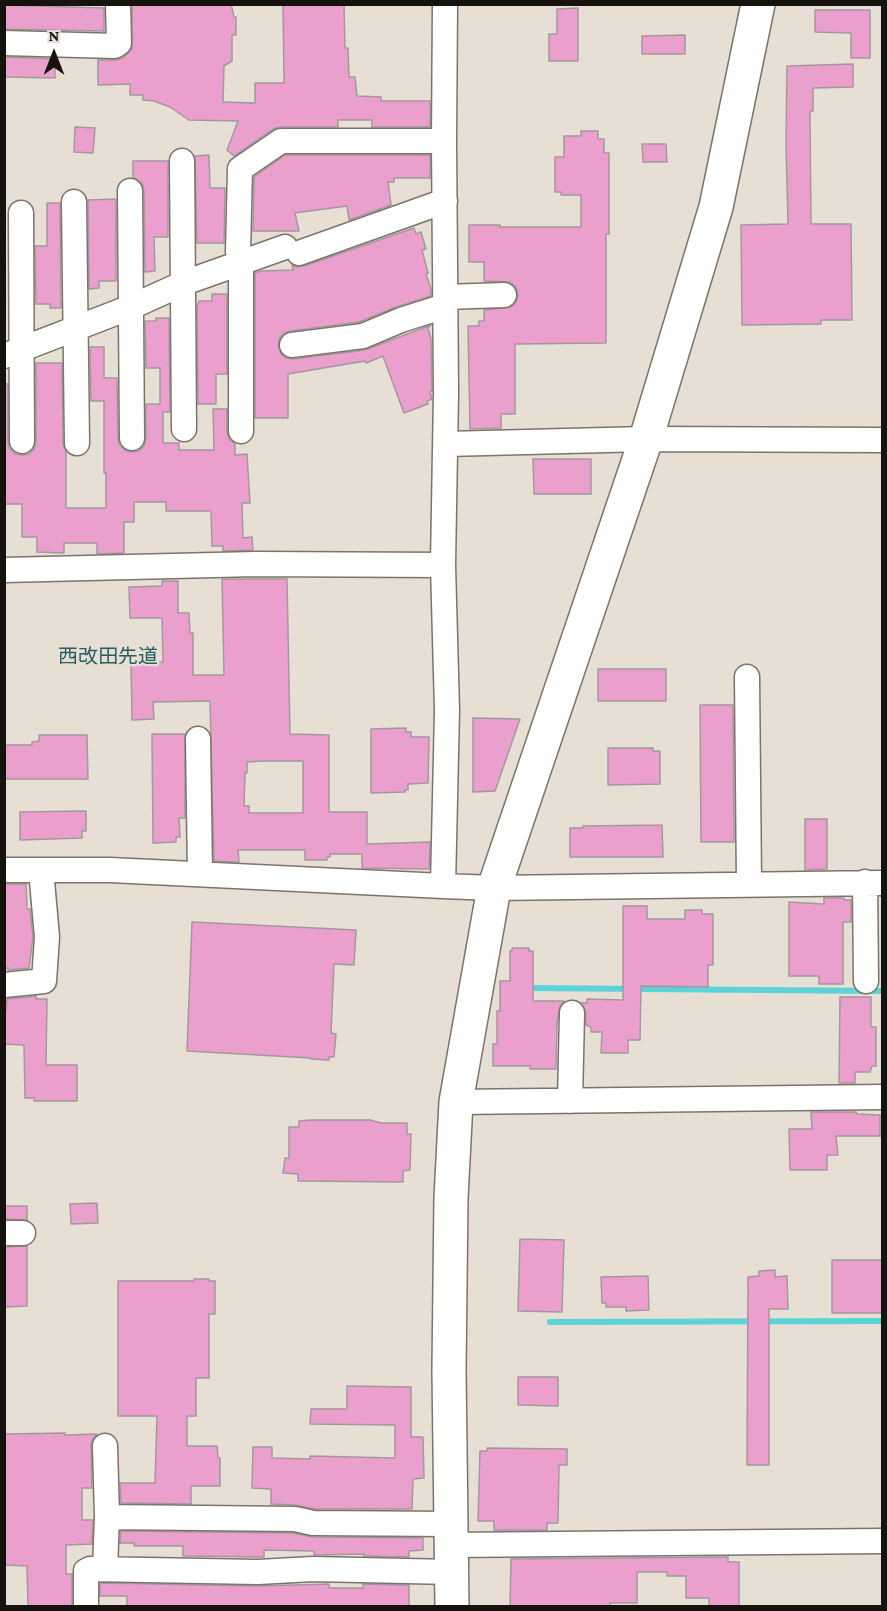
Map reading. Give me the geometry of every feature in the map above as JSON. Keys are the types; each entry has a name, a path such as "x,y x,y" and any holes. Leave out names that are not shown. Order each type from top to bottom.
{"street":[{"path":"4,43 115,46 119,43 118,4"},
{"path":"443,886 447,710 443,565 446,444 445,4"},
{"path":"452,1606 448,1370 451,1198 456,1102 495,888 646,439 717,207 758,4"},
{"path":"241,431 241,263 238,251 240,169 281,141 444,141"},
{"path":"182,161 184,429"},
{"path":"130,191 132,438"},
{"path":"13,353 241,263 292,250 445,201"},
{"path":"74,202 77,443"},
{"path":"21,213 13,353 22,441"},
{"path":"292,345 363,336 445,302 504,295"},
{"path":"446,444 646,439 882,440"},
{"path":"4,570 256,564 443,565"},
{"path":"747,677 749,884"},
{"path":"198,739 200,874"},
{"path":"4,870 110,870 495,888 873,882 866,981"},
{"path":"4,985 44,981 47,937 42,870"},
{"path":"570,1101 572,1013"},
{"path":"456,1102 882,1097"},
{"path":"105,1446 105,1569"},
{"path":"106,1517 295,1519 452,1547"},
{"path":"86,1606 86,1571 90,1569 258,1572 313,1569 452,1547 882,1540"}],"building":[{"path":"132,4 231,4 234,17 236,17 236,35 232,35 232,61 224,66 223,102 255,103 255,83 284,83 283,4 344,4 345,48 348,48 349,77 355,77 357,96 381,97 381,101 430,101 430,127 372,127 372,120 338,120 338,127 281,127 273,129 234,156 227,150 238,121 189,120 170,107 143,100 143,95 130,95 130,84 98,85 98,60 123,58 132,49"},
{"path":"4,5 104,8 104,31 4,29"},
{"path":"578,8 578,61 549,61 549,34 557,34 557,9"},
{"path":"815,10 870,10 870,58 851,58 851,33 815,32"},
{"path":"685,35 685,54 642,54 642,36"},
{"path":"4,57 55,59 55,78 4,77"},
{"path":"853,64 853,87 813,88 813,111 810,112 811,224 851,224 852,320 821,320 821,324 742,325 741,225 788,224 787,66"},
{"path":"75,127 95,128 93,153 74,152"},
{"path":"581,131 598,131 598,139 604,139 604,153 609,153 606,343 515,344 515,414 501,414 501,428 470,429 468,326 479,326 479,321 484,321 484,310 511,307 518,295 516,287 510,282 484,281 484,262 469,262 469,225 581,227 581,195 561,195 561,192 555,192 555,157 564,157 564,136 581,136"},
{"path":"642,144 666,144 667,162 643,162"},
{"path":"209,155 210,188 225,188 224,243 197,243 195,156"},
{"path":"285,155 430,155 430,178 394,178 394,182 388,182 391,205 349,220 347,206 295,213 299,231 253,231 254,177"},
{"path":"133,161 168,161 168,237 154,237 155,271 145,272 144,191 142,183 133,177"},
{"path":"116,199 116,281 99,281 99,288 89,289 88,200"},
{"path":"47,203 60,203 61,308 50,308 50,304 36,304 35,246 47,246"},
{"path":"414,228 416,234 421,232 426,249 422,250 431,296 359,322 290,331 279,339 278,346 281,354 293,359 365,350 431,325 428,328 431,339 432,391 430,392 432,399 427,401 428,404 404,413 383,356 366,363 365,361 288,374 288,418 255,418 255,273 293,270 292,265 304,266"},
{"path":"212,294 227,294 227,374 216,374 216,404 198,404 197,306 199,301 212,301"},
{"path":"156,318 169,318 170,412 163,412 163,443 179,443 179,450 214,450 213,409 227,409 227,432 229,439 235,444 235,455 247,454 250,503 242,503 243,538 252,537 253,550 223,551 223,546 212,546 211,511 166,511 166,502 134,502 134,522 124,522 124,553 97,554 97,543 64,543 64,553 37,552 37,537 22,537 22,504 4,504 4,384 8,384 9,448 15,454 29,454 34,449 36,441 36,363 62,363 66,508 106,508 104,401 91,401 90,347 104,347 104,378 117,378 119,445 126,451 139,451 144,446 146,438 146,404 160,404 160,368 146,368 145,321 156,321"},
{"path":"533,459 591,459 591,494 534,494"},
{"path":"222,579 287,579 290,734 329,735 329,812 367,812 367,844 430,842 429,869 362,868 362,854 330,854 327,860 305,860 305,850 238,850 239,862 214,861 210,701 153,702 154,719 132,720 131,662 163,662 162,618 130,618 129,587 162,586 162,581 178,581 178,613 189,613 190,633 193,633 193,675 224,675","holes":["303,761 303,813 249,813 249,806 244,806 247,762"]},
{"path":"598,669 666,669 666,701 598,701"},
{"path":"700,705 733,705 734,842 701,842"},
{"path":"473,718 520,719 495,791 473,792"},
{"path":"406,728 406,732 411,732 411,737 429,737 428,783 408,784 408,790 405,792 371,793 371,729"},
{"path":"152,734 185,734 185,818 179,818 180,837 176,837 176,842 153,843"},
{"path":"39,735 87,735 88,779 4,779 4,745 32,745 32,742 39,741"},
{"path":"608,748 653,748 653,751 660,751 660,784 608,785"},
{"path":"86,811 86,831 82,831 82,838 20,840 20,812"},
{"path":"805,819 827,819 827,869 805,870"},
{"path":"662,825 663,857 570,857 570,828"},
{"path":"4,884 26,884 27,909 30,909 33,937 29,968 8,970 4,968"},
{"path":"824,898 851,900 851,922 843,922 843,984 819,984 819,976 789,976 789,902 824,904"},
{"path":"623,906 647,906 647,919 685,919 685,910 702,910 702,914 713,914 713,965 708,965 708,987 641,986 640,1040 628,1040 628,1053 601,1053 602,1032 591,1032 591,1027 586,1025 586,1013 581,1003 587,1003 587,999 623,1000"},
{"path":"192,922 356,930 354,965 334,964 331,1033 336,1034 334,1057 329,1057 329,1060 187,1051"},
{"path":"512,948 529,948 529,951 533,951 533,1001 564,1001 560,1006 557,1023 556,1069 493,1066 493,1044 497,1044 497,1011 500,1011 500,981 510,981 510,951"},
{"path":"36,996 36,999 47,999 46,1065 77,1065 77,1101 34,1101 34,1098 25,1098 24,1045 4,1044 4,1010 6,1010 7,999"},
{"path":"840,997 871,997 871,1027 876,1027 876,1066 872,1066 870,1072 855,1072 855,1083 839,1083"},
{"path":"811,1112 856,1112 857,1114 880,1115 880,1136 836,1136 838,1155 827,1155 827,1170 790,1170 789,1129 812,1129"},
{"path":"370,1120 381,1123 407,1123 407,1134 411,1134 410,1170 403,1171 403,1182 298,1181 298,1174 283,1173 285,1158 289,1158 289,1127 299,1127 299,1121"},
{"path":"97,1203 98,1223 71,1224 70,1204"},
{"path":"4,1206 27,1206 27,1220 4,1219"},
{"path":"520,1239 564,1240 562,1312 518,1311"},
{"path":"27,1246 27,1306 4,1306 4,1247"},
{"path":"832,1260 882,1260 882,1313 832,1313"},
{"path":"775,1270 775,1277 787,1276 788,1309 769,1309 769,1465 747,1465 748,1277 759,1276 759,1271"},
{"path":"648,1276 649,1310 626,1311 626,1307 606,1307 606,1303 602,1303 601,1277"},
{"path":"194,1279 215,1281 215,1314 209,1314 209,1378 196,1378 196,1416 187,1416 187,1446 217,1446 218,1458 220,1458 220,1486 191,1486 191,1504 121,1503 120,1483 155,1483 157,1416 118,1416 118,1281 194,1281"},
{"path":"518,1377 558,1377 558,1406 518,1405"},
{"path":"347,1386 411,1387 411,1437 423,1437 424,1478 413,1479 412,1509 315,1509 271,1504 271,1489 252,1488 253,1447 272,1447 272,1458 310,1459 310,1456 395,1458 395,1425 310,1424 311,1409 347,1409"},
{"path":"65,1433 65,1435 97,1434 91,1446 92,1488 82,1488 82,1520 93,1520 92,1544 66,1545 66,1574 72,1574 72,1606 28,1606 27,1566 4,1565 4,1434"},
{"path":"487,1448 567,1449 567,1465 559,1465 558,1523 547,1523 547,1530 494,1530 494,1521 478,1521 480,1451 487,1451"},
{"path":"121,1531 293,1533 313,1537 423,1538 423,1550 409,1551 409,1557 364,1556 364,1554 314,1555 314,1551 264,1550 264,1557 183,1556 183,1546 134,1546 134,1543 120,1543"},
{"path":"728,1557 728,1562 739,1562 739,1606 709,1606 709,1598 686,1598 686,1576 667,1576 667,1572 637,1572 637,1603 610,1603 610,1606 510,1606 511,1559"},
{"path":"100,1583 258,1586 329,1584 329,1588 363,1588 363,1584 409,1585 409,1606 127,1606 127,1596 100,1596"}],"waterway":[{"path":"526,988 882,991"},
{"path":"550,1322 882,1321"}],"district":[{"name":"西改田先道","path":"108,657"}]}
